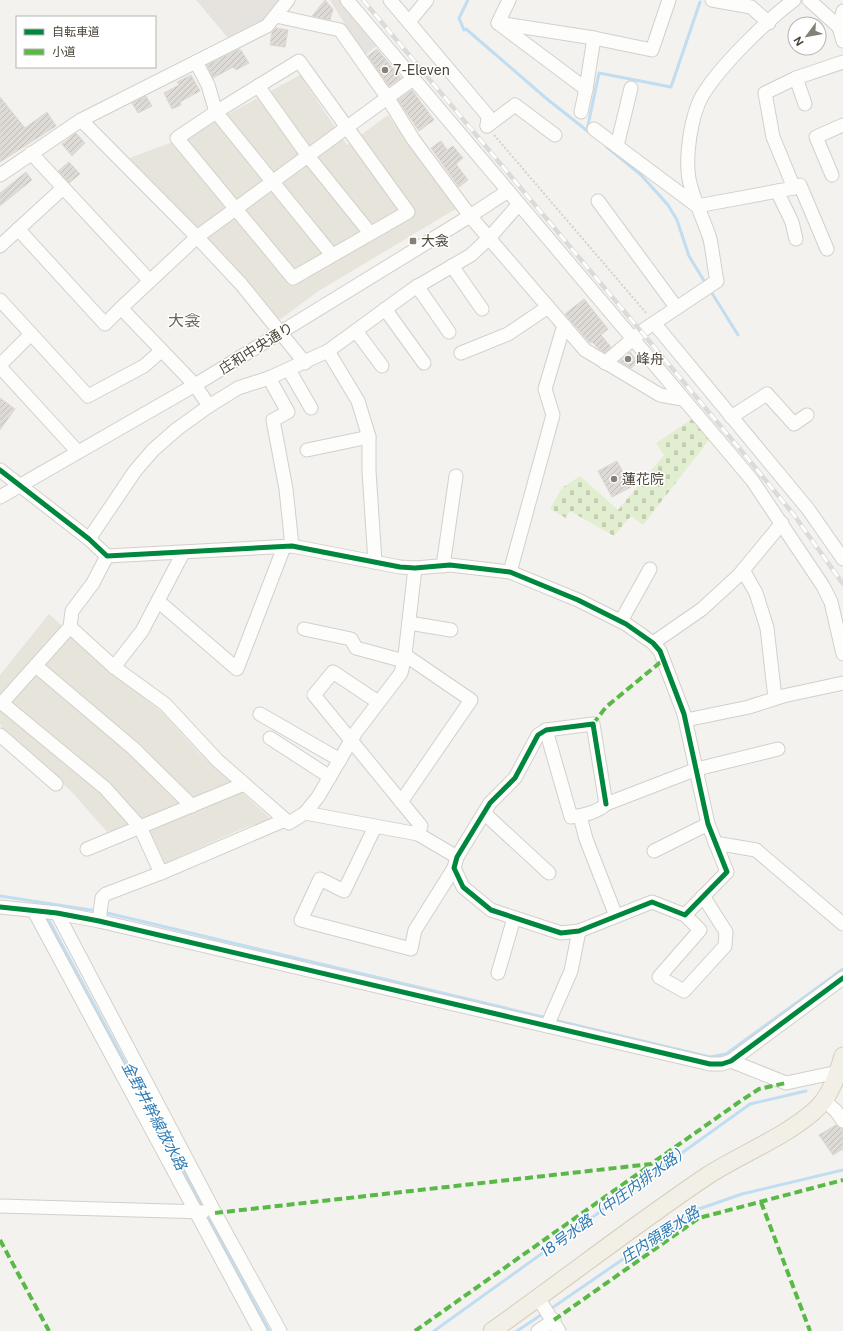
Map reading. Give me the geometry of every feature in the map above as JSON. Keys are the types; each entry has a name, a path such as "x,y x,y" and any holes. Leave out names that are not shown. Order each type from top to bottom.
{"main road":[{"path":"492,1331 706,1177 801,1121 814,1111 824,1100 840,1064"}],"street":[{"path":"0,175 81,120 267,26 288,0"},
{"path":"346,0 752,480 823,586 831,602 843,654"},
{"path":"390,0 488,116 487,126"},
{"path":"409,22 427,0"},
{"path":"498,23 509,0"},
{"path":"498,23 594,38 652,50 670,0"},
{"path":"712,0 751,7 769,22"},
{"path":"605,363 632,339 676,307 717,281 710,239 697,206 689,179 689,143 696,111 702,96 721,72 769,22 794,0"},
{"path":"809,0 839,27"},
{"path":"843,11 839,27 843,41"},
{"path":"276,16 340,30 349,38 414,139 470,216 490,237 585,350 660,395 682,399"},
{"path":"498,23 586,89"},
{"path":"582,112 594,38"},
{"path":"196,62 208,85 216,112 332,256"},
{"path":"299,62 408,212 293,278 177,138 216,112 299,62"},
{"path":"794,188 773,137 765,93 796,78 843,62"},
{"path":"796,78 805,104"},
{"path":"18,229 105,324 197,237 413,79"},
{"path":"258,86 308,156 370,233"},
{"path":"617,146 631,88"},
{"path":"487,126 514,105 555,135"},
{"path":"81,120 197,237 241,284 305,363"},
{"path":"832,174 816,137 843,125"},
{"path":"594,129 697,206 794,188 800,185 827,249"},
{"path":"31,153 150,280"},
{"path":"0,246 63,188"},
{"name":"庄和中央通り","path":"0,497 195,385 470,216 508,191"},
{"path":"778,191 792,222 796,239"},
{"path":"598,201 676,307"},
{"path":"89,540 135,471 153,450 177,428 238,388 289,370 328,351 417,286 471,254 490,237 519,204"},
{"path":"452,266 482,309"},
{"path":"417,286 449,332"},
{"path":"0,300 88,396 144,366 161,351"},
{"path":"461,353 508,334 548,307"},
{"path":"121,308 195,385 209,406"},
{"path":"385,309 424,363"},
{"path":"654,323 808,508 843,559"},
{"path":"510,572 553,415 544,389 564,325"},
{"path":"356,331 382,366"},
{"path":"31,334 0,366 78,452"},
{"path":"328,351 358,401 369,437 369,471 375,562"},
{"path":"289,370 311,408"},
{"path":"158,600 237,669 288,547 286,489 273,420 288,412 269,378"},
{"path":"731,417 767,394 794,424 807,415"},
{"path":"307,450 369,437"},
{"path":"0,470 107,556 288,547 415,568 443,566 473,567 510,572 578,600 642,633 660,651 686,720 708,824 726,872 685,915"},
{"path":"443,566 456,476"},
{"path":"653,643 702,609 743,570 782,523"},
{"path":"114,667 142,631 183,553"},
{"path":"107,556 93,583 72,611 70,627 2,703 105,788 140,827 161,873"},
{"path":"70,627 114,667 165,704 217,760 289,822 305,813 318,797 351,740 401,673 415,568"},
{"path":"621,621 650,570"},
{"path":"743,570 756,593 768,628 775,698"},
{"path":"408,623 451,630"},
{"path":"304,629 351,639 356,648 404,658 471,700 401,802"},
{"path":"36,666 133,748 192,806"},
{"path":"378,702 333,672 314,695 421,826 418,834"},
{"path":"686,720 749,707 775,698 843,683"},
{"path":"260,714 340,760"},
{"path":"375,827 344,891 320,880 301,920 411,949 416,930 484,813 490,803 515,778 538,735 546,730 593,724 606,804"},
{"path":"546,730 571,817 580,816 602,808 606,804 697,769 778,749"},
{"path":"0,735 56,784"},
{"path":"270,738 330,776"},
{"path":"87,849 244,784"},
{"path":"305,813 418,834 455,862 463,887 482,905 491,910 561,933 579,932 652,902 685,915 700,930 659,978 684,991 725,946 726,932 703,896"},
{"path":"484,813 549,873"},
{"path":"580,816 586,839 616,916"},
{"path":"99,921 102,898 106,894 161,873 285,820"},
{"path":"654,851 708,824"},
{"path":"715,843 756,850 843,924"},
{"path":"0,907 99,921 710,1064 722,1064 731,1061 843,978"},
{"path":"34,911 260,1331"},
{"path":"57,914 215,1213 280,1331"},
{"path":"498,973 514,918"},
{"path":"547,1026 571,971 579,932"},
{"path":"731,1061 786,1083 840,1064"},
{"path":"824,1100 836,1110 843,1121"},
{"path":"0,1206 215,1213"},
{"path":"538,1298 556,1326 538,1331"}],"path":[{"path":"487,126 654,323"}],"shaded area":[{"path":"196,0 278,0 263,20 228,38"},
{"path":"330,0 342,0 378,45 364,56"},
{"path":"300,75 347,145 388,115 459,207 317,292 281,319 275,319 127,159 186,137"},
{"path":"49,614 109,670 164,714 199,753 271,819 244,828 165,863 145,821 107,832 72,792 2,728 0,723 0,675"}],"green space":[{"path":"692,419 709,440 643,525 631,516 614,536 570,511 566,518 550,509 562,488 580,476 618,510 664,455 656,443"}],"building":[{"path":"325,0 333,9 330,20 312,16"},
{"path":"276,28 288,30 285,47 270,45 272,32"},
{"path":"240,49 249,63 236,70 233,67 213,78 207,65"},
{"path":"377,49 401,78 389,86 368,56"},
{"path":"191,75 200,91 180,102 181,105 172,109 164,93 179,85 177,82"},
{"path":"412,90 434,120 419,131 398,100"},
{"path":"146,96 152,106 138,113 132,103"},
{"path":"0,97 25,128 47,112 56,126 0,162"},
{"path":"76,133 85,143 72,156 62,144"},
{"path":"441,141 447,150 453,146 463,158 456,164 468,180 459,187 431,148"},
{"path":"69,162 80,174 69,183 58,171"},
{"path":"26,172 32,180 0,206 0,193"},
{"path":"584,299 608,329 601,335 611,347 605,353 592,342 590,343 565,314"},
{"path":"630,352 638,362 631,368 619,361"},
{"path":"0,398 15,409 0,430"},
{"name":"蓮花院","path":"617,461 631,487 612,497 598,471"},
{"path":"836,1125 843,1129 843,1149 833,1155 819,1135"}],"waterway":[{"path":"468,0 459,18 464,30 466,29 547,99 590,133"},
{"path":"587,130 599,73 671,87 700,2"},
{"path":"607,147 641,175 668,205 677,220 689,256 706,284"},
{"path":"710,290 738,335"},
{"path":"0,896 97,911"},
{"path":"103,912 547,1018"},
{"name":"金野井幹線放水路","path":"46,915 203,1208"},
{"path":"554,1020 710,1057 726,1054 843,969"},
{"name":"18号水路（中庄内排水路）","path":"434,1331 750,1104 806,1091"},
{"name":"庄内領悪水路","path":"549,1310 693,1211 742,1194 843,1170"},
{"name":"金野井幹線放水路","path":"206,1213 269,1331"},
{"name":"庄内領悪水路","path":"517,1331 544,1313"}],"railway":[{"path":"363,0 749,460 794,515 843,584"}],"marked path":[{"path":"593,724 606,707 663,660"},
{"path":"215,1213 651,1164 759,1089 786,1083"},
{"path":"415,1331 649,1166"},
{"path":"554,1320 699,1218 843,1180"},
{"path":"761,1202 810,1331"},
{"path":"0,1240 49,1331"}],"cycle path":[{"path":"0,470 89,539 107,556 292,546 400,567 415,568 450,565 510,572 578,600 626,624 653,643 660,651 684,714 708,824 727,872 685,915 652,902 579,931 561,933 491,910 463,887 454,868 457,857 490,803 515,778 538,735 546,730 593,724 606,804"},
{"path":"0,907 57,913 99,921 710,1064 722,1064 731,1061 843,978"}],"place":[{"name":"7-Eleven","path":"385,70"},
{"name":"大衾","path":"413,241"},
{"name":"峰舟","path":"628,359"},
{"name":"蓮花院","path":"614,479"}],"district":[{"name":"大衾","path":"184,320"}]}
